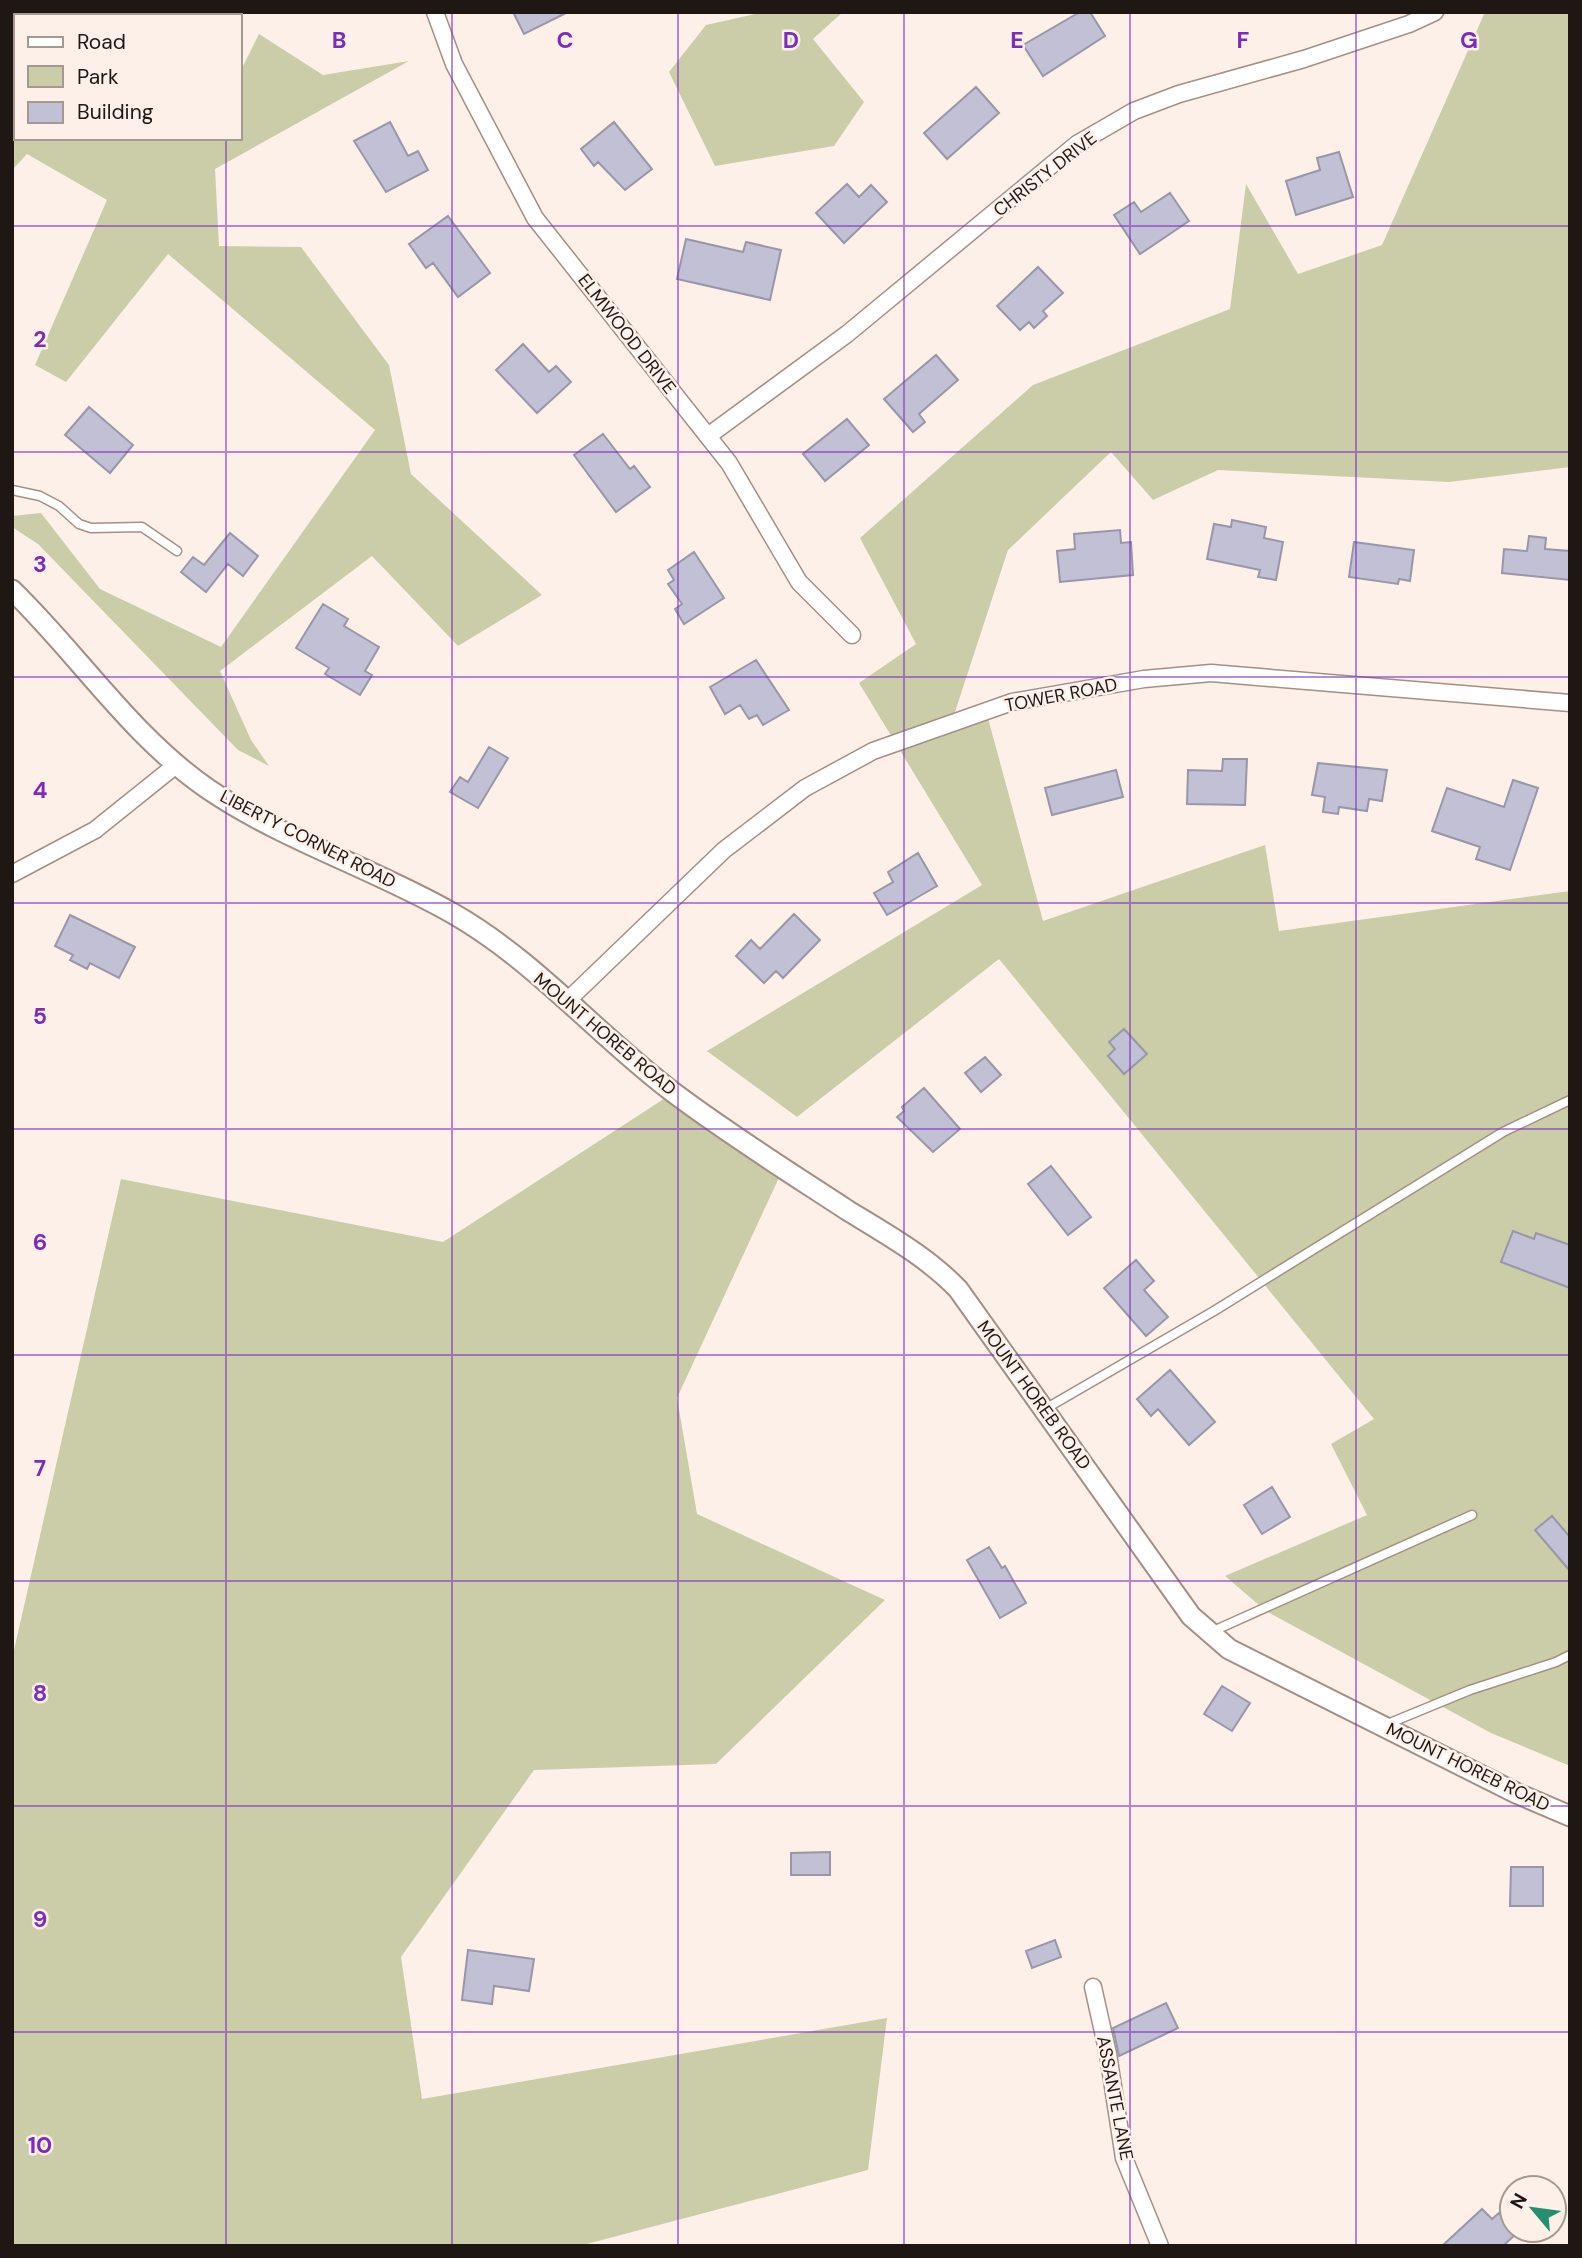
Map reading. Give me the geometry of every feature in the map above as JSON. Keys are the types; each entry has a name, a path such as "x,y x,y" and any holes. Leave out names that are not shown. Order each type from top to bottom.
{"street":[{"name":"ELMWOOD DRIVE","path":"435,12 454,64 506,168 535,218 729,463 799,582 852,635"},
{"name":"CHRISTY DRIVE","path":"708,436 847,334 1077,144 1133,111 1179,93 1343,46 1436,12"},
{"name":"LIBERTY CORNER ROAD","path":"12,590 46,623 142,733 176,765 238,807 418,894 503,947"},
{"name":"TOWER ROAD","path":"566,1002 724,850 804,788 873,751 1012,702 1144,679 1211,673 1570,703"},
{"path":"12,874 95,830 176,765"},
{"name":"MOUNT HOREB ROAD","path":"503,947 673,1093 783,1169 936,1267 958,1289 1191,1616 1208,1633 1229,1649 1516,1793 1570,1816"},
{"name":"ASSANTE LANE","path":"1093,1987 1108,2054 1124,2158 1160,2246"}],"lane":[{"path":"12,490 40,496 59,506 79,524 91,528 142,527 177,551"},
{"path":"1045,1409 1225,1304 1503,1132 1567,1099 1570,1100"},
{"path":"1208,1633 1472,1515"},
{"path":"1382,1726 1470,1690 1570,1655"}],"green space":[{"path":"764,12 843,12 813,39 864,102 834,146 715,166 669,72 706,25"},
{"path":"1485,12 1570,12 1570,467 1449,482 1218,470 1153,500 1111,452 1008,550 954,715 985,707 1043,921 1265,845 1279,931 1570,891 1570,1766 1491,1733 1266,1611 1225,1576 1367,1515 1331,1444 1374,1419 999,959 797,1117 707,1051 982,885 859,683 916,644 860,538 1033,385 1230,309 1246,184 1298,274 1382,245"},
{"path":"259,34 323,75 409,61 215,169 219,246 301,247 389,365 411,474 542,595 458,646 372,556 220,671 251,740 269,766 238,750 38,544 12,527 12,516 41,513 100,589 221,647 375,430 168,254 66,382 35,365 107,200 27,154 12,170 12,99 14,140 242,140 242,68"},
{"path":"673,1093 783,1169 677,1398 697,1514 885,1600 716,1764 534,1770 401,1957 422,2099 887,2018 868,2170 579,2246 12,2246 12,1659 121,1179 443,1242"}],"building":[{"path":"513,12 568,12 524,34"},
{"path":"1080,12 1090,12 1105,36 1043,76 1023,45"},
{"path":"976,87 999,113 947,159 924,133"},
{"path":"390,122 408,156 418,151 428,170 386,192 354,141"},
{"path":"614,122 652,169 625,190 598,162 594,166 581,149"},
{"path":"1339,152 1353,197 1296,215 1286,181 1320,170 1317,158"},
{"path":"847,184 859,197 871,185 887,202 844,243 816,213"},
{"path":"1170,193 1189,221 1140,254 1114,215 1134,202 1141,212"},
{"path":"448,216 490,273 458,297 433,263 426,268 409,244"},
{"path":"686,239 743,252 746,242 781,250 770,300 677,279"},
{"path":"1038,267 1063,293 1043,311 1047,316 1034,328 1029,322 1020,330 997,306"},
{"path":"523,344 549,372 556,366 571,382 537,413 496,370"},
{"path":"936,355 958,380 919,414 925,422 913,432 884,399"},
{"path":"89,407 133,445 110,473 65,435"},
{"path":"847,419 869,445 825,481 803,454"},
{"path":"603,434 630,469 634,466 650,487 616,512 574,455"},
{"path":"1232,520 1266,527 1264,538 1283,542 1276,580 1258,577 1260,570 1207,559 1214,524 1231,527"},
{"path":"1120,530 1121,543 1131,542 1133,575 1060,582 1057,551 1075,549 1074,534"},
{"path":"230,533 258,556 243,576 228,564 206,592 181,572 193,557 204,565"},
{"path":"1529,536 1546,538 1545,549 1570,551 1570,580 1502,573 1504,549 1527,551"},
{"path":"1354,542 1414,550 1410,581 1399,579 1398,584 1349,577"},
{"path":"694,552 724,598 684,624 675,609 682,604 668,584 674,580 668,570"},
{"path":"323,604 348,619 344,626 379,647 365,671 372,675 360,695 325,674 329,668 296,648"},
{"path":"756,660 789,710 763,725 757,715 749,719 740,705 725,714 710,687"},
{"path":"489,747 508,758 478,808 450,792 460,777 468,782"},
{"path":"1223,759 1247,759 1245,805 1187,804 1188,770 1222,771"},
{"path":"1318,763 1387,770 1382,801 1369,799 1367,811 1339,807 1338,814 1323,812 1325,797 1312,795"},
{"path":"1116,770 1123,797 1052,815 1045,788"},
{"path":"1513,780 1538,788 1510,870 1476,859 1480,847 1432,831 1447,788 1504,807"},
{"path":"918,853 937,886 887,915 874,893 893,882 888,872"},
{"path":"794,914 820,940 783,978 776,971 764,983 736,956 751,940 760,949"},
{"path":"70,915 135,947 119,978 90,963 87,969 70,960 73,955 55,946"},
{"path":"1124,1029 1147,1054 1124,1074 1108,1056 1115,1049 1109,1042"},
{"path":"985,1057 1001,1075 981,1092 965,1073"},
{"path":"924,1088 960,1129 933,1152 897,1117 904,1111 902,1107"},
{"path":"1051,1166 1091,1217 1068,1235 1028,1184"},
{"path":"1513,1231 1534,1239 1536,1233 1570,1245 1570,1288 1501,1262"},
{"path":"1136,1260 1154,1281 1144,1290 1168,1317 1146,1336 1104,1288"},
{"path":"1170,1370 1215,1422 1189,1445 1158,1409 1151,1416 1137,1399"},
{"path":"1272,1487 1290,1517 1262,1534 1244,1505"},
{"path":"1552,1516 1570,1537 1570,1571 1535,1530"},
{"path":"989,1547 1002,1568 1005,1566 1026,1603 1000,1618 967,1560"},
{"path":"1222,1686 1250,1703 1232,1731 1204,1714"},
{"path":"830,1852 830,1875 791,1875 791,1853"},
{"path":"1511,1867 1543,1867 1543,1906 1510,1906"},
{"path":"1055,1940 1061,1957 1032,1968 1026,1951"},
{"path":"468,1950 534,1959 529,1991 494,1986 492,2004 462,2000"},
{"path":"1166,2003 1178,2028 1119,2056 1113,2028"},
{"path":"1482,2209 1492,2219 1498,2214 1498,2244 1505,2244 1503,2246 1442,2246"}]}
